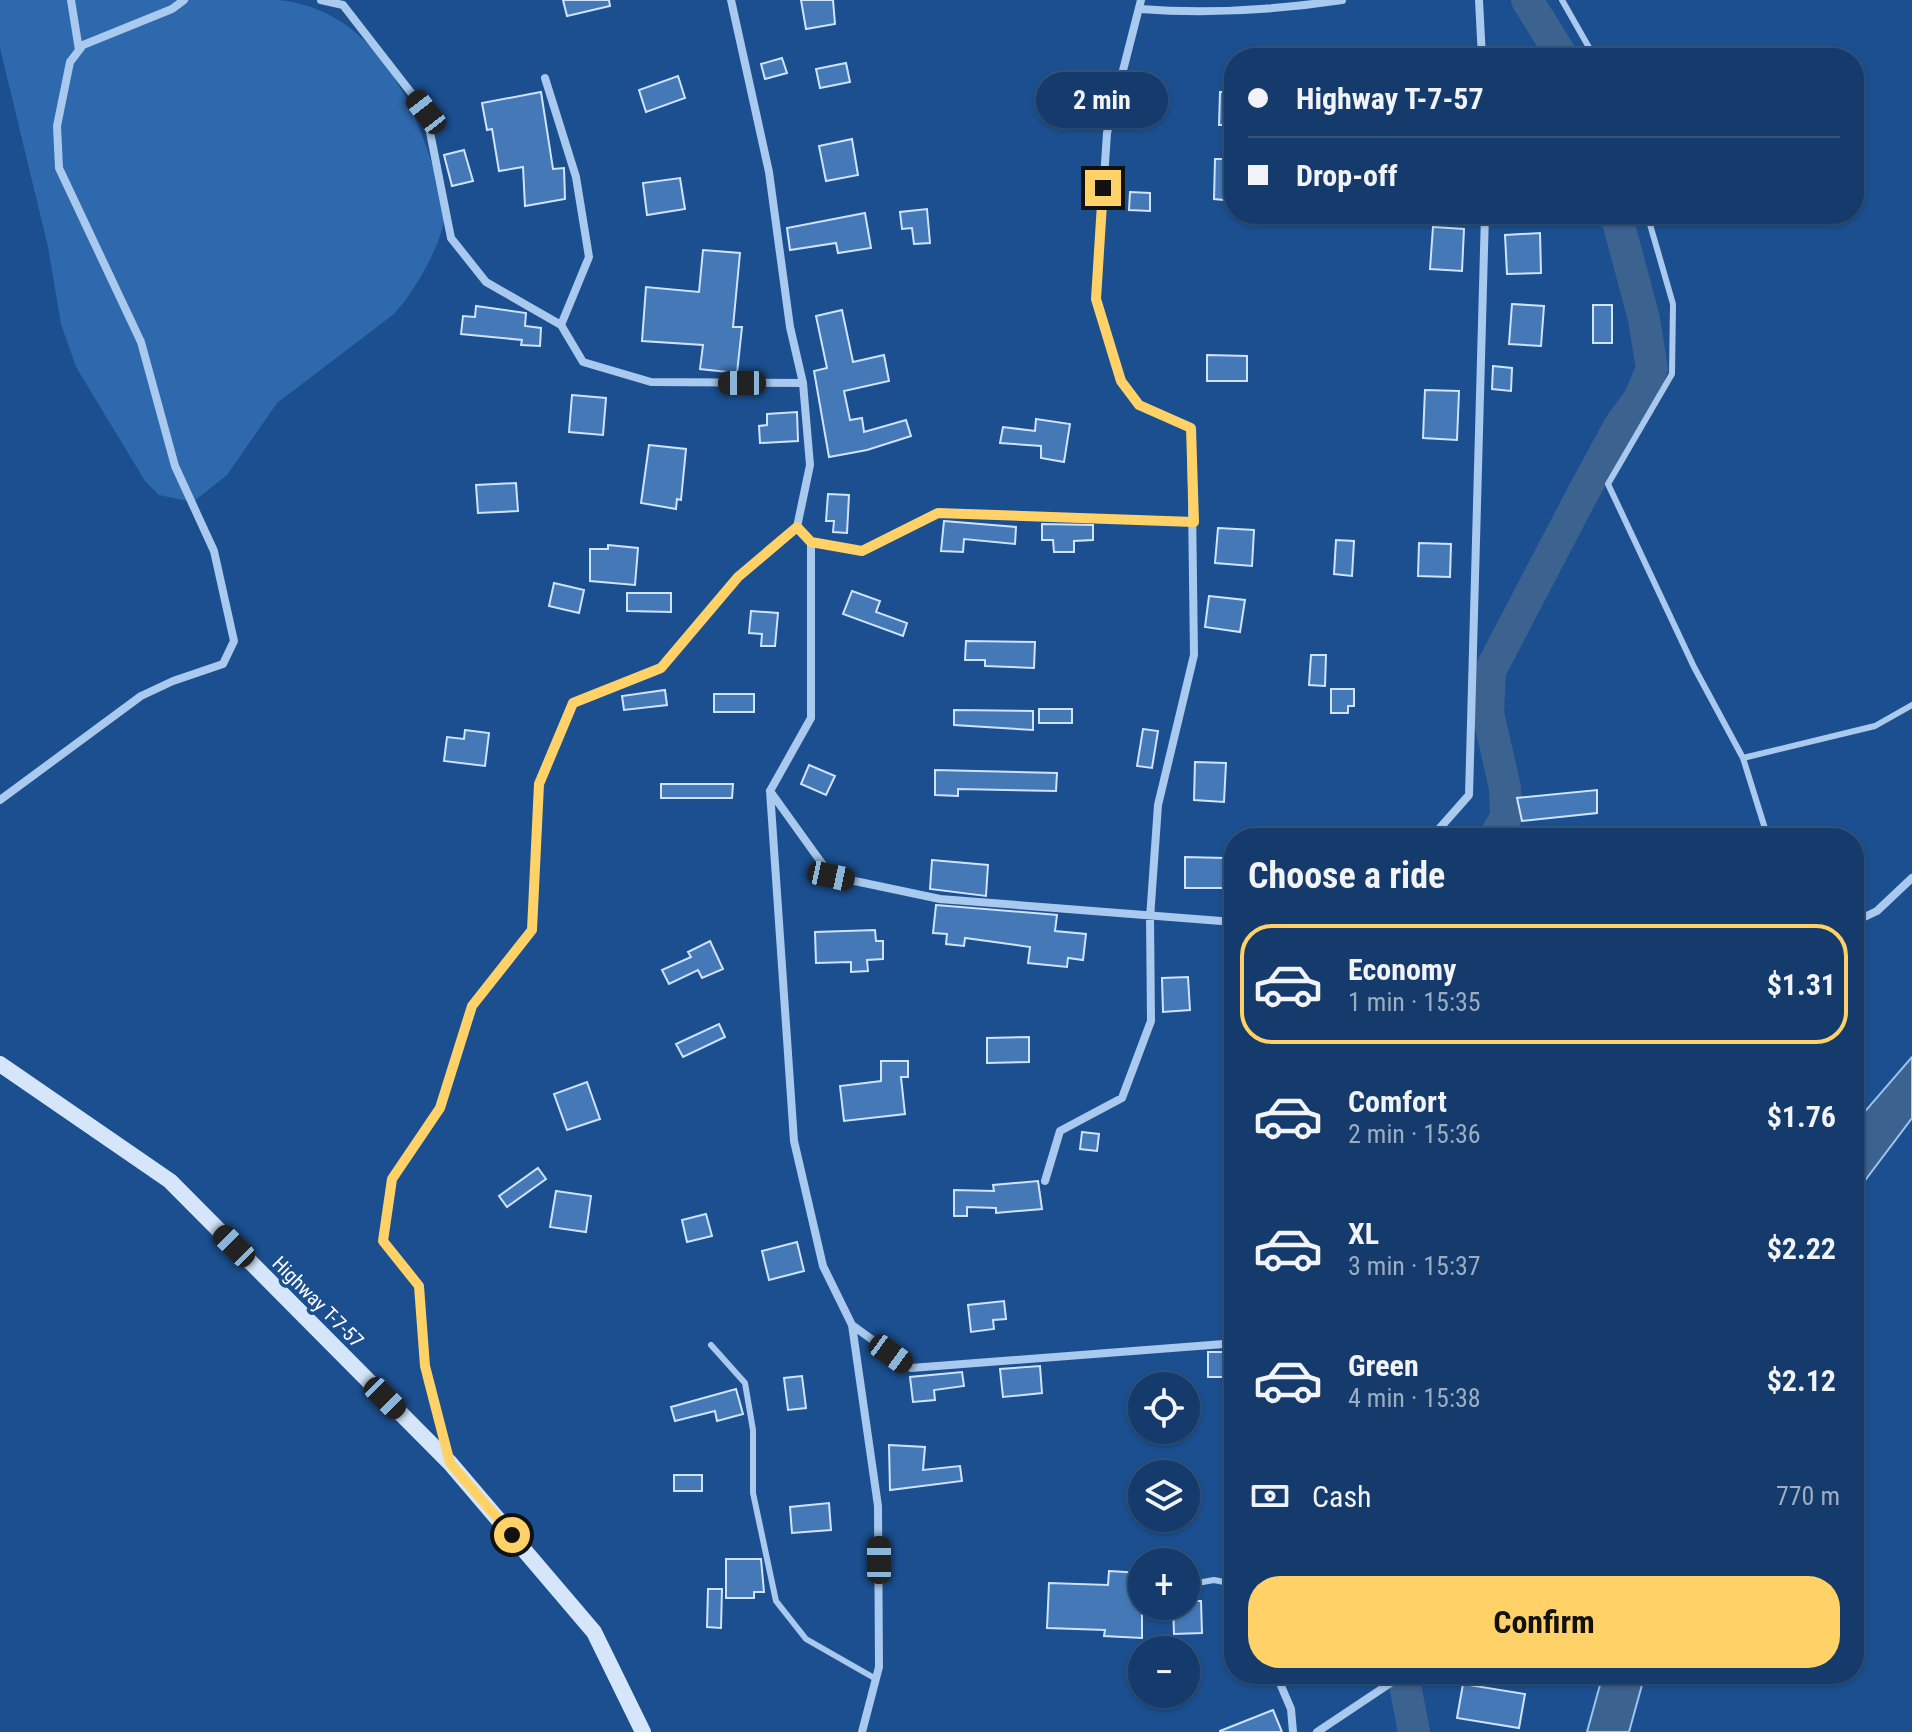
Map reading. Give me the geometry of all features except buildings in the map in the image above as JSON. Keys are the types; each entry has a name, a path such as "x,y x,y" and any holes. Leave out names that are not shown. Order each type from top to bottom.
{"street":[{"path":"71,0 79,50"},
{"path":"0,800 141,696 223,664 234,641 214,551 175,466 141,342 59,168 57,126 70,62 83,45 172,9 184,0"},
{"path":"321,0 343,3 426,112 451,238 486,282 561,325 583,362 651,382 803,383"},
{"path":"450,1463 425,1366 419,1286 383,1241 392,1179 440,1108 472,1006 532,930 539,784 573,703 661,668 738,577 797,527 810,465 803,383 790,327 769,172 731,0"},
{"path":"1045,1181 1060,1131 1122,1098 1151,1021 1150,918 1158,805 1194,655 1191,428 1139,405 1121,381 1096,299 1107,133 1140,4 1183,12 1342,0"},
{"path":"1479,0 1481,48"},
{"path":"545,78 576,177 589,257 561,325"},
{"path":"1440,828 1469,795 1485,224"},
{"path":"797,527 811,542 862,551 938,513 1194,522"},
{"path":"811,542 811,718 770,791 794,1141 823,1266 852,1325 878,1506 879,1667 862,1732"},
{"path":"770,791 831,876 940,899 1224,922"},
{"path":"1864,917 1877,911 1912,878"},
{"name":"Highway T-7-57","path":"0,1064 170,1181 450,1463 594,1632 643,1732"},
{"path":"852,1325 911,1368 1224,1344"},
{"path":"1280,1684 1291,1709 1293,1732"},
{"path":"1317,1732 1389,1684"}],"lane":[{"path":"1562,0 1589,48"},
{"path":"1650,224 1673,304 1672,374 1608,484 1694,667 1743,758 1765,828"},
{"path":"1743,758 1875,726 1912,705"},
{"path":"711,1345 745,1383 753,1430 753,1493 776,1601 806,1639 876,1679"},
{"path":"1200,1582 1224,1582"}],"shaded area":[{"path":"0,0 277,0 306,6 332,17 355,32 375,52 392,74 418,125 445,204 440,236 419,280 394,314 277,403 227,475 193,502 159,495 145,481 76,367 61,324 48,247 0,48"},
{"path":"1912,1057 1912,1118 1864,1182 1864,1112"},
{"path":"1600,1684 1642,1684 1629,1732 1587,1732"}],"waterway":[{"path":"1527,0 1557,48"},
{"path":"1500,828 1506,817 1505,788 1488,713 1490,671 1620,425 1639,399 1652,369 1644,319 1619,224"},
{"path":"1405,1684 1414,1732"}],"route":[{"path":"512,1535 450,1463 425,1366 419,1286 383,1241 392,1179 440,1108 472,1006 532,930 539,784 573,703 661,668 738,577 797,527 811,542 862,551 938,513 1194,522 1191,428 1139,405 1121,381 1096,299 1103,188"}]}
